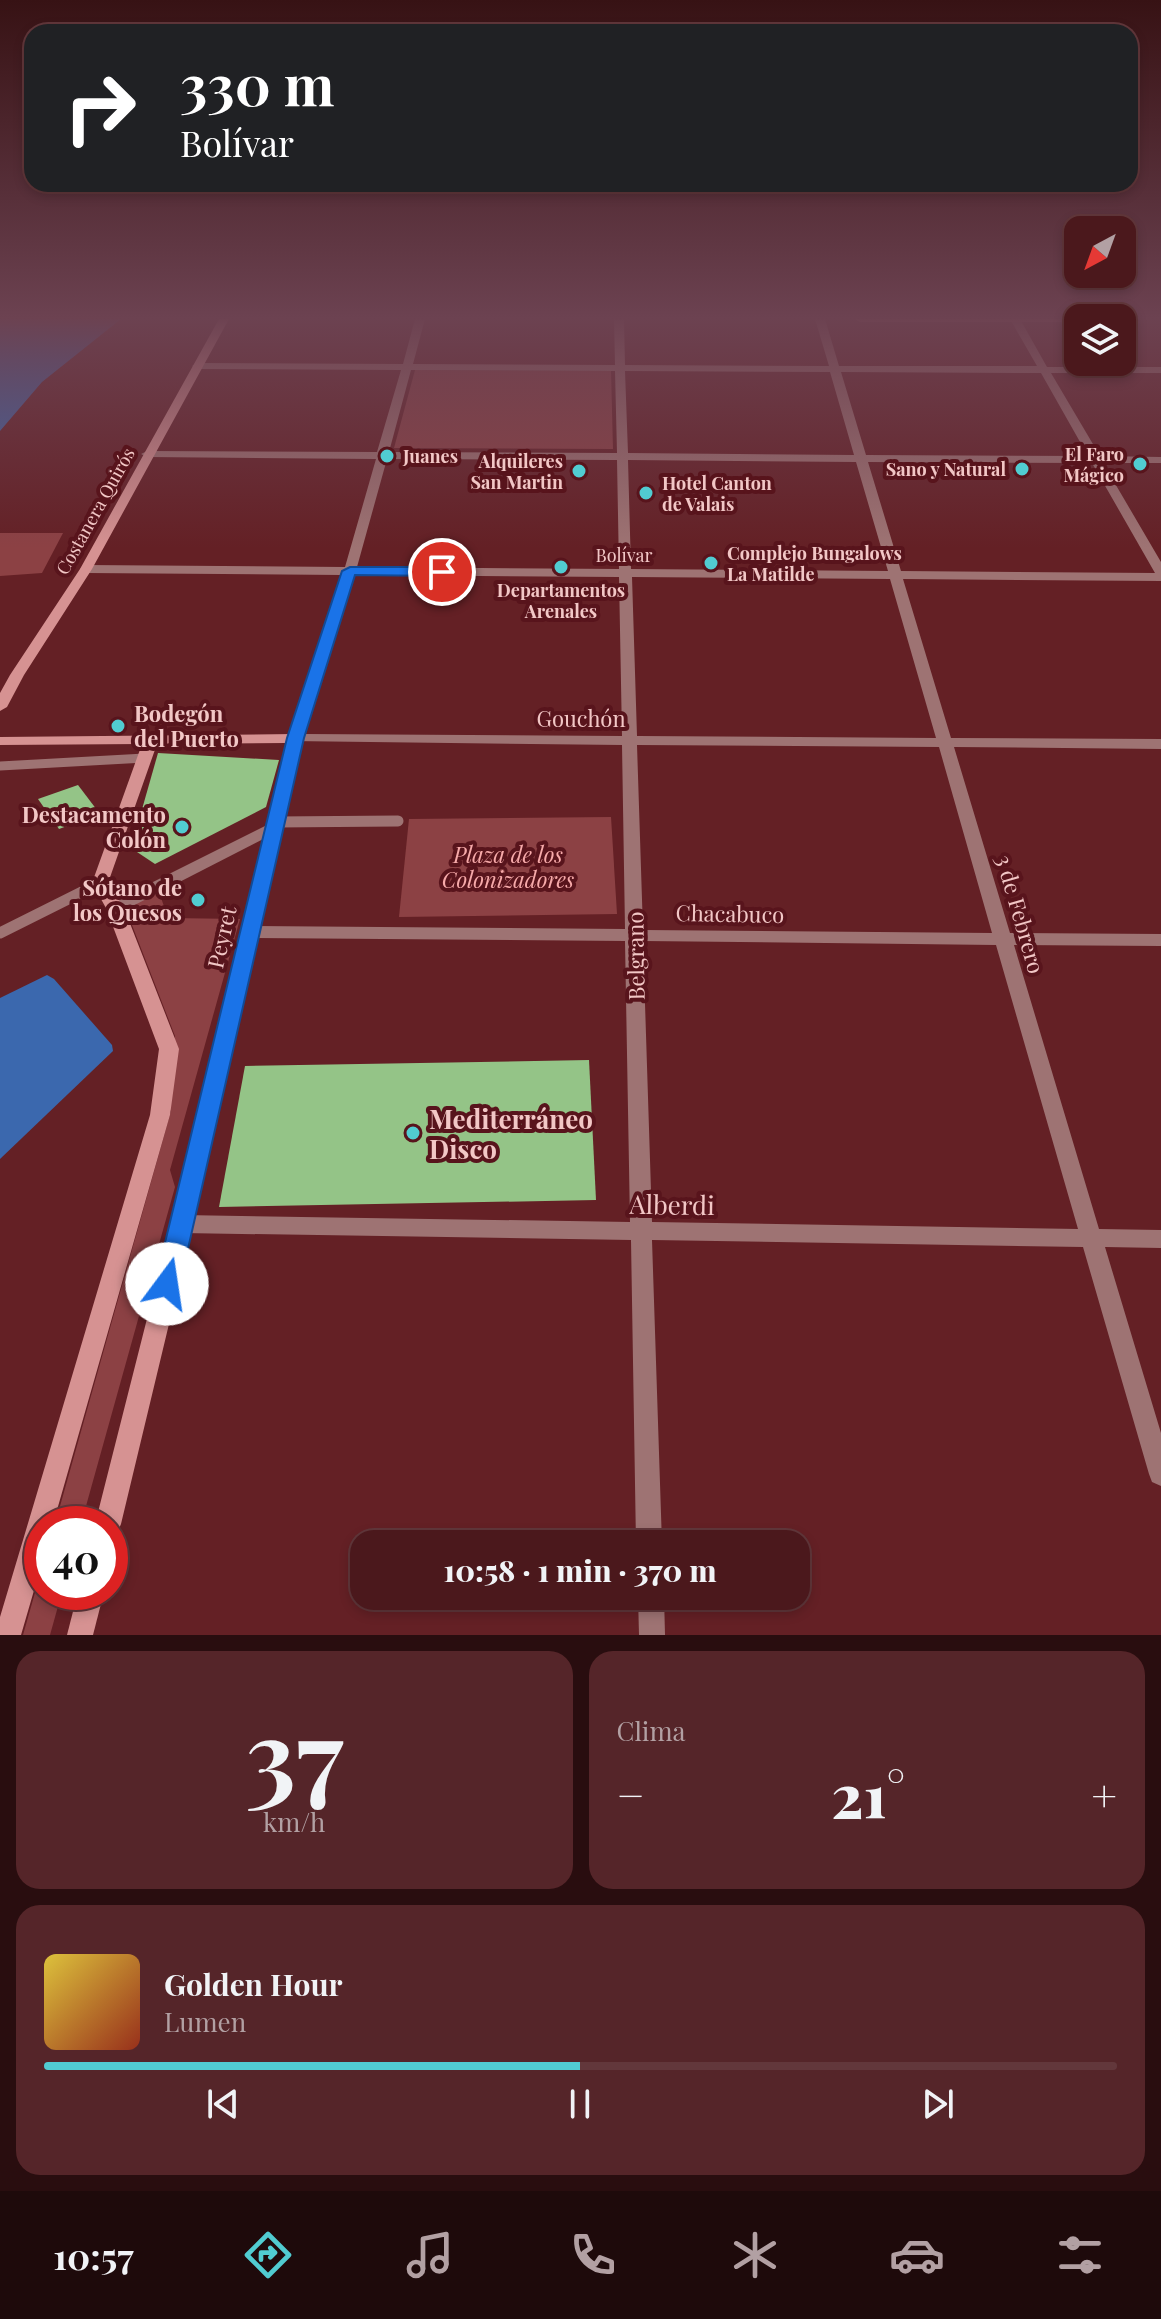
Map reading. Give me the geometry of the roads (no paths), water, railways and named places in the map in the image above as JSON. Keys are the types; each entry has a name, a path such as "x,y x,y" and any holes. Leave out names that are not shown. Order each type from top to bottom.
{"street":[{"name":"Costanera Quirós","path":"0,707 17,675 86,569 180,395"},
{"name":"Peyret","path":"112,1506 182,1224 295,738 350,571 398,395"},
{"name":"Belgrano","path":"620,395 649,1530"},
{"name":"3 de Febrero","path":"844,395 1161,1474"},
{"path":"1058,395 1161,575"},
{"path":"147,454 1161,460"},
{"name":"Bolívar","path":"86,569 1161,575"},
{"path":"0,679 17,675"},
{"name":"Gouchón","path":"0,741 148,749 295,738 1161,744"},
{"path":"8,1635 162,1102 169,1049 115,908 100,883 148,749"},
{"path":"115,908 275,824"},
{"name":"Chacabuco","path":"250,932 1161,940"},
{"name":"Alberdi","path":"182,1224 1161,1239"},
{"path":"80,1635 86,1610"},
{"path":"651,1610 652,1635"}],"lane":[{"path":"0,766 148,749"},
{"path":"275,824 398,821"},
{"path":"0,933 100,883"}],"water":[{"path":"0,395 31,395 0,431"},
{"path":"47,975 54,979 112,1045 113,1051 0,1159 0,998"}],"place":[{"name":"Juanes","path":"387,456"},
{"name":"El Faro Mágico","path":"1140,464"},
{"name":"Sano y Natural","path":"1022,469"},
{"name":"Alquileres San Martin","path":"579,471"},
{"name":"Hotel Canton de Valais","path":"646,493"},
{"name":"Complejo Bungalows La Matilde","path":"711,563"},
{"name":"Departamentos Arenales","path":"561,567"},
{"name":"Bodegón del Puerto","path":"118,726"},
{"name":"Destacamento Colón","path":"182,827"},
{"name":"Sótano de los Quesos","path":"198,900"},
{"name":"Mediterráneo Disco","path":"413,1133"}],"park label":[{"name":"Plaza de los Colonizadores","path":"508,866"}]}
